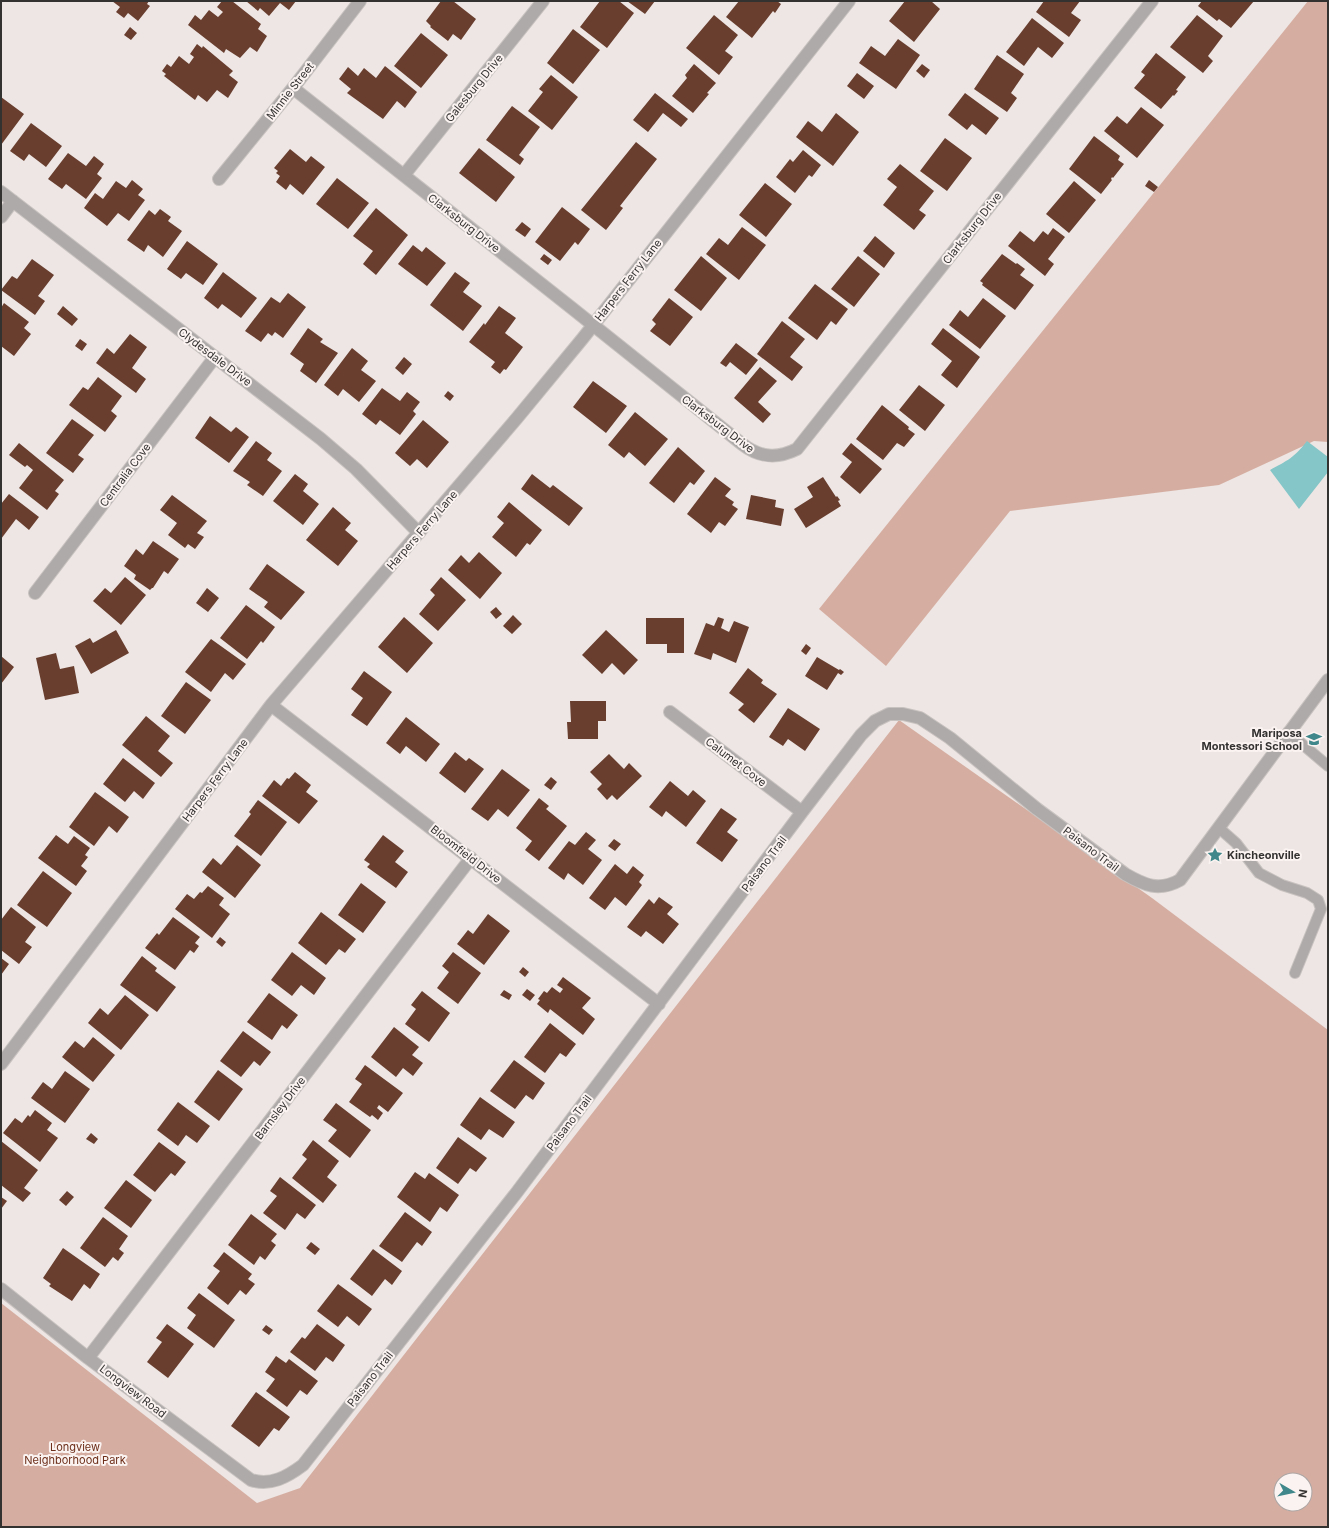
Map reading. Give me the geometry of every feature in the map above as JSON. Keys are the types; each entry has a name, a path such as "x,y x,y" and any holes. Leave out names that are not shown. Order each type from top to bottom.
{"street":[{"name":"Minnie Street","path":"219,179 293,88 360,1"},
{"name":"Galesburg Drive","path":"404,175 543,1"},
{"name":"Harpers Ferry Lane","path":"1,1064 271,705 517,418 849,1"},
{"name":"Clarksburg Drive","path":"293,88 593,324 751,451 763,455 785,454 797,449 1152,1"},
{"name":"Clydesdale Drive","path":"1,192 327,444 356,469 419,533"},
{"path":"1,217 13,201"},
{"name":"Centralia Cove","path":"34,593 215,357"},
{"name":"Paisano Trail","path":"270,1481 288,1477 303,1465 521,1185 861,735 875,721 889,714 904,714 920,718 950,738 1037,809 1125,874 1139,882 1161,887 1171,886 1180,880 1288,732 1328,680"},
{"name":"Bloomfield Drive","path":"271,705 659,1004"},
{"name":"Calumet Cove","path":"670,712 802,812"},
{"name":"Barnsley Drive","path":"88,1358 471,858"},
{"name":"Longview Road","path":"1,1289 88,1358 251,1480 260,1483 270,1481"}],"lane":[{"path":"1288,732 1328,766"},
{"path":"1219,828 1236,843 1259,873 1282,885 1307,893 1318,900 1320,909 1294,973"}],"green space":[{"path":"1308,1 1328,1 1328,442 1314,441 1219,485 1010,511 886,666 819,609"},
{"name":"Longview Neighborhood Park","path":"899,720 1152,898 1328,1030 1328,1527 1,1527 1,1303 257,1503 300,1488"}],"water":[{"path":"1307,441 1328,457 1328,472 1299,509 1270,470 1299,451"}],"building":[{"path":"112,1 149,1 147,4 150,6 138,21 128,13 124,18 116,12 120,7"},
{"path":"222,1 232,1 261,24 258,29 267,36 257,52 250,47 240,58 226,49 224,53 188,25 195,15 201,20 209,10 218,17 223,12 217,7"},
{"path":"246,1 296,1 289,10 280,3 269,16 260,8 258,11"},
{"path":"441,1 453,1 476,19 461,40 453,34 448,41 430,27 431,26 426,21"},
{"path":"600,1 619,1 634,13 607,48 580,27"},
{"path":"627,1 655,1 645,14"},
{"path":"739,1 777,1 781,4 775,13 773,11 752,38 726,17"},
{"path":"905,1 931,1 940,9 914,42 889,21"},
{"path":"1044,1 1080,1 1071,13 1081,20 1069,37 1036,12"},
{"path":"1202,1 1254,1 1231,28 1219,19 1217,21 1198,6"},
{"path":"714,15 738,35 725,51 733,57 719,75 686,48"},
{"path":"1197,15 1223,36 1208,56 1213,61 1203,73 1170,47"},
{"path":"1032,18 1064,43 1052,58 1038,47 1024,66 1006,52"},
{"path":"130,27 137,33 131,40 124,35"},
{"path":"573,29 600,50 573,84 547,63"},
{"path":"421,33 448,55 421,88 394,66"},
{"path":"898,39 920,55 896,89 859,63 871,46 885,56"},
{"path":"197,44 202,48 203,46 233,71 229,75 238,82 228,98 217,90 207,102 198,95 195,100 164,76 166,74 162,71 167,64 171,67 179,56 189,64 194,57 190,54"},
{"path":"1156,53 1186,77 1176,90 1178,91 1161,109 1134,88 1145,75 1141,72"},
{"path":"997,55 1024,74 1011,93 1017,98 1007,112 974,89"},
{"path":"694,64 716,83 693,113 672,96 687,78 685,75"},
{"path":"922,64 930,70 924,78 916,71"},
{"path":"385,66 417,92 405,108 397,101 383,119 347,93 351,89 339,79 348,67 358,76 364,68 376,78"},
{"path":"857,73 874,86 864,99 847,86"},
{"path":"551,75 578,97 552,130 528,111 543,92 539,89"},
{"path":"655,93 688,119 681,127 663,113 648,132 633,120"},
{"path":"965,93 999,118 986,135 972,124 967,130 948,115"},
{"path":"1,97 24,114 1,145"},
{"path":"512,106 540,127 519,155 524,159 520,165 486,140"},
{"path":"1141,107 1164,125 1137,158 1104,131 1117,116 1127,124"},
{"path":"836,113 859,132 833,166 796,137 808,121 822,132"},
{"path":"31,123 62,146 46,167 29,154 24,161 10,151"},
{"path":"1094,136 1120,156 1118,160 1124,164 1113,178 1112,177 1112,180 1101,194 1069,169"},
{"path":"945,138 972,158 947,191 920,171"},
{"path":"636,142 657,159 620,206 623,208 606,230 581,210"},
{"path":"479,148 515,177 496,202 459,173"},
{"path":"290,149 306,162 311,156 325,167 303,195 290,184 286,190 276,182 280,176 276,173 278,171 274,168"},
{"path":"803,150 821,165 812,177 809,175 795,193 776,177 790,159 793,162"},
{"path":"68,153 86,166 94,156 104,164 97,174 102,178 86,199 66,184 62,189 48,179"},
{"path":"900,164 934,191 919,210 926,215 914,230 883,205 897,187 887,179"},
{"path":"337,178 369,203 348,229 316,204"},
{"path":"132,180 143,189 138,195 145,200 129,221 118,213 107,226 84,208 95,193 103,199 116,181 126,188"},
{"path":"1149,180 1158,187 1154,192 1145,186"},
{"path":"1074,181 1096,200 1069,233 1046,214"},
{"path":"765,183 792,204 766,237 739,215"},
{"path":"562,207 590,229 578,245 575,242 560,261 535,242"},
{"path":"376,208 408,235 376,275 363,264 373,251 353,236"},
{"path":"160,209 171,217 168,221 182,231 163,257 148,245 144,252 127,240 149,210 155,215"},
{"path":"522,222 531,229 525,237 515,230"},
{"path":"742,227 766,245 739,280 706,254 719,238 728,245"},
{"path":"1053,228 1065,237 1048,259 1054,264 1045,276 1008,246 1020,231 1034,242 1043,231 1048,235"},
{"path":"875,236 895,253 884,268 863,251"},
{"path":"187,241 218,264 203,285 186,273 181,279 167,269"},
{"path":"413,245 422,252 426,247 446,263 427,286 398,264"},
{"path":"544,254 552,260 548,265 540,259"},
{"path":"1002,254 1025,269 1020,275 1034,285 1015,310 982,285 983,283 980,281"},
{"path":"701,256 727,278 701,311 674,290"},
{"path":"858,256 880,274 854,307 831,289"},
{"path":"32,259 54,275 38,296 45,301 35,315 1,290 12,276 17,279"},
{"path":"223,272 257,298 241,318 222,304 218,309 204,298"},
{"path":"455,272 470,283 463,292 482,306 463,331 430,305"},
{"path":"815,284 848,309 836,325 831,321 817,340 788,318"},
{"path":"288,293 306,307 283,338 275,332 272,336 268,333 261,342 245,331 271,297 280,303"},
{"path":"669,298 693,317 670,346 650,331 656,324 652,320"},
{"path":"983,298 1006,316 980,349 949,325 960,310 968,317"},
{"path":"4,303 29,322 24,328 31,334 14,356 1,346 1,308"},
{"path":"63,306 78,319 72,326 57,314"},
{"path":"499,306 516,318 505,333 523,347 506,370 504,369 500,374 491,367 495,362 469,342 484,323 485,325"},
{"path":"782,321 805,339 790,357 803,367 792,381 757,354"},
{"path":"308,328 323,339 320,342 338,353 316,383 300,371 304,364 290,354"},
{"path":"943,328 980,357 957,388 941,375 952,361 931,344"},
{"path":"130,334 147,347 132,368 146,379 136,393 96,363 107,348 114,354"},
{"path":"80,339 87,344 82,351 75,346"},
{"path":"736,343 758,360 746,375 730,362 726,367 720,363"},
{"path":"352,348 368,361 361,370 376,381 359,402 343,389 338,396 324,385"},
{"path":"404,357 412,364 403,375 395,368"},
{"path":"760,367 777,381 758,402 771,414 763,423 734,398"},
{"path":"98,377 122,396 111,411 117,416 105,432 69,405 83,387 88,390"},
{"path":"593,381 627,406 606,433 573,407"},
{"path":"919,385 945,405 925,431 899,410"},
{"path":"382,388 400,401 407,392 420,402 413,411 416,414 400,435 380,420 376,425 362,414"},
{"path":"448,391 454,396 450,401 444,396"},
{"path":"882,405 909,427 908,429 915,434 904,447 897,443 883,460 856,439"},
{"path":"635,412 668,439 645,466 629,452 624,458 608,445"},
{"path":"210,416 231,432 236,427 249,437 229,463 195,438"},
{"path":"72,419 94,435 78,455 84,459 73,473 46,453"},
{"path":"423,420 449,442 427,468 417,459 410,466 395,453"},
{"path":"256,441 272,453 267,460 282,471 263,496 247,485 250,482 233,471"},
{"path":"19,443 64,480 55,491 59,494 47,510 19,488 33,470 27,465 25,467 9,455"},
{"path":"851,443 882,469 860,494 840,477 852,462 842,454"},
{"path":"678,447 705,471 694,485 690,482 674,503 649,483"},
{"path":"295,474 308,484 303,491 319,504 303,525 273,501"},
{"path":"532,474 550,488 553,485 583,508 569,526 521,489"},
{"path":"715,477 731,489 725,496 734,502 732,505 738,509 725,526 719,522 711,533 687,514"},
{"path":"823,477 836,497 837,496 840,500 838,501 841,506 806,528 794,509 813,497 807,487"},
{"path":"9,494 39,517 29,530 16,519 1,539 1,504"},
{"path":"172,495 207,521 197,533 204,537 195,549 188,544 185,548 168,535 177,523 160,510"},
{"path":"751,495 776,500 775,507 784,509 781,526 746,519"},
{"path":"509,502 542,530 530,545 527,543 516,557 492,537 504,523 497,517"},
{"path":"333,507 351,523 345,530 358,541 338,566 306,540"},
{"path":"153,541 179,559 168,574 164,571 153,588 150,590 134,579 136,575 124,566 136,549 143,555"},
{"path":"479,552 502,573 480,599 448,570 461,555 469,563"},
{"path":"267,564 305,592 281,620 264,607 268,602 249,589"},
{"path":"125,577 146,595 121,625 93,601 105,588 111,593"},
{"path":"441,577 466,600 438,631 419,614 435,595 430,590"},
{"path":"207,588 219,598 208,612 196,603"},
{"path":"246,605 275,627 263,643 261,641 247,659 220,638"},
{"path":"496,607 502,614 496,619 490,612"},
{"path":"513,615 522,624 512,634 503,626"},
{"path":"404,617 433,643 407,673 378,647"},
{"path":"718,617 724,619 721,628 729,632 734,621 749,627 736,663 713,653 711,660 694,654 706,623 714,626"},
{"path":"646,618 684,618 684,653 667,653 667,644 646,644"},
{"path":"116,630 129,653 91,674 75,646 90,638 93,643"},
{"path":"606,630 638,660 624,675 612,663 602,674 582,655"},
{"path":"211,639 246,664 233,680 225,673 211,692 185,672"},
{"path":"806,644 811,648 806,655 801,651"},
{"path":"56,653 60,669 74,666 79,693 45,700 36,658"},
{"path":"1,656 14,667 1,684"},
{"path":"817,657 844,672 841,675 838,673 827,690 805,676"},
{"path":"748,668 763,680 761,683 777,694 754,723 738,710 744,704 729,693"},
{"path":"364,671 392,692 367,726 351,715 363,698 351,689"},
{"path":"186,682 211,700 185,734 161,716"},
{"path":"570,701 606,701 606,721 598,721 598,739 568,739 567,722 571,722"},
{"path":"788,708 820,729 805,751 788,739 783,746 769,737"},
{"path":"146,716 170,736 158,751 173,763 161,777 122,745"},
{"path":"406,717 440,744 426,762 406,746 400,754 386,743"},
{"path":"455,752 466,761 469,758 484,769 465,793 439,773"},
{"path":"609,754 624,769 629,763 642,776 617,800 612,795 607,800 597,789 602,784 590,772"},
{"path":"123,758 155,783 143,799 134,791 125,802 103,784"},
{"path":"502,769 530,790 508,817 498,809 488,821 471,809"},
{"path":"295,772 311,785 306,792 318,801 299,824 262,796 274,780 281,786 287,778 289,779"},
{"path":"551,777 557,782 551,790 544,785"},
{"path":"670,781 688,796 693,790 706,801 686,827 666,811 662,817 649,807"},
{"path":"95,792 129,817 117,833 109,826 94,846 69,827"},
{"path":"539,798 549,806 546,809 567,826 539,861 525,850 532,841 516,828"},
{"path":"258,800 287,822 261,856 234,836 251,814 249,812"},
{"path":"721,808 737,819 727,832 738,840 722,862 696,843"},
{"path":"586,832 596,840 588,849 602,860 583,885 568,873 564,880 548,868 569,841 575,845"},
{"path":"56,835 68,844 74,836 90,848 85,855 88,857 81,866 87,871 76,886 38,858"},
{"path":"383,835 404,851 395,862 408,872 396,888 367,867 370,864 364,860"},
{"path":"614,839 621,844 615,851 608,846"},
{"path":"237,845 261,865 235,898 202,872 213,858 221,865"},
{"path":"615,864 627,874 633,866 644,875 639,882 642,885 626,906 615,897 605,910 589,898"},
{"path":"43,871 72,893 47,927 17,905"},
{"path":"361,883 386,902 363,933 338,915"},
{"path":"208,886 224,898 219,905 230,914 212,938 175,909 187,894 194,899"},
{"path":"659,897 673,907 667,914 679,924 663,944 646,931 641,937 627,927 649,899 654,904"},
{"path":"11,907 36,927 25,942 32,947 19,964 1,950 1,920"},
{"path":"321,912 356,939 345,953 339,949 326,965 298,943"},
{"path":"488,914 510,931 484,965 457,944 468,930 473,934"},
{"path":"173,917 200,937 195,943 199,946 194,953 190,950 175,970 145,948 157,933 159,935"},
{"path":"220,937 226,942 222,947 216,942"},
{"path":"292,952 326,978 314,995 301,985 292,996 271,980"},
{"path":"453,952 481,973 458,1004 437,988 449,972 442,966"},
{"path":"142,956 157,968 155,971 176,987 157,1012 120,985"},
{"path":"1,958 9,964 1,975"},
{"path":"523,967 529,972 525,977 519,972"},
{"path":"563,977 591,998 582,1008 595,1019 583,1035 550,1009 548,1013 537,1004 540,1000 538,999 544,991 547,993 552,987 560,993 563,989 557,985"},
{"path":"527,989 535,995 530,1001 522,995"},
{"path":"504,990 512,995 509,1000 500,995"},
{"path":"422,991 450,1013 429,1042 405,1024 416,1009 411,1005"},
{"path":"269,993 298,1015 287,1029 282,1025 272,1040 247,1022"},
{"path":"125,995 149,1015 121,1050 88,1023 100,1008 108,1015"},
{"path":"550,1023 576,1044 566,1057 560,1053 545,1073 524,1057"},
{"path":"394,1027 419,1047 412,1055 423,1063 413,1076 403,1068 396,1077 371,1057"},
{"path":"243,1031 271,1052 260,1066 254,1061 241,1077 220,1061"},
{"path":"93,1037 115,1055 93,1082 62,1057 75,1041 84,1048"},
{"path":"514,1060 545,1083 533,1100 526,1095 515,1109 490,1091"},
{"path":"365,1065 403,1093 388,1112 379,1105 377,1108 383,1113 378,1120 372,1115 370,1117 349,1102 362,1084 355,1079"},
{"path":"218,1070 243,1089 219,1121 194,1102"},
{"path":"65,1071 90,1089 65,1123 31,1098 43,1082 52,1089"},
{"path":"480,1097 515,1122 503,1138 489,1129 481,1140 460,1125"},
{"path":"178,1102 210,1126 197,1143 186,1135 178,1146 157,1130"},
{"path":"336,1103 371,1130 350,1158 328,1141 337,1130 323,1120"},
{"path":"35,1110 52,1123 47,1130 58,1138 40,1162 3,1133 15,1118 22,1123 28,1115 30,1117"},
{"path":"91,1133 98,1139 94,1144 86,1139"},
{"path":"458,1137 487,1158 476,1172 470,1168 458,1184 436,1168"},
{"path":"313,1140 339,1161 327,1177 337,1185 323,1203 292,1178 307,1159 302,1155"},
{"path":"1,1141 38,1170 24,1188 31,1193 23,1202 1,1185"},
{"path":"159,1142 186,1162 175,1176 171,1173 155,1192 133,1175"},
{"path":"415,1172 425,1179 429,1173 459,1195 447,1212 440,1207 430,1222 397,1197"},
{"path":"280,1177 316,1205 305,1219 297,1213 285,1230 263,1213 277,1196 270,1191"},
{"path":"126,1180 152,1200 131,1228 104,1208"},
{"path":"67,1191 74,1197 66,1206 59,1200"},
{"path":"1,1197 7,1201 1,1209"},
{"path":"405,1212 432,1232 422,1246 417,1242 402,1262 379,1246"},
{"path":"251,1214 277,1234 271,1241 276,1245 265,1260 260,1256 254,1265 228,1245"},
{"path":"103,1217 128,1236 119,1249 124,1253 118,1261 113,1257 105,1267 80,1248"},
{"path":"311,1242 320,1249 315,1255 306,1248"},
{"path":"63,1248 100,1274 90,1289 84,1284 72,1301 49,1286 51,1284 43,1278"},
{"path":"373,1249 402,1271 392,1285 385,1279 372,1296 350,1279"},
{"path":"224,1252 252,1274 248,1279 255,1284 246,1295 240,1290 228,1305 207,1288 220,1271 213,1266"},
{"path":"338,1284 372,1309 359,1326 347,1316 338,1327 317,1311"},
{"path":"199,1293 235,1320 214,1348 187,1328 196,1315 187,1308"},
{"path":"167,1324 194,1344 168,1378 147,1362 162,1342 156,1338"},
{"path":"317,1324 345,1345 333,1362 326,1357 315,1371 290,1352 302,1337 305,1339"},
{"path":"266,1325 273,1330 269,1335 262,1330"},
{"path":"276,1356 286,1363 289,1359 318,1381 307,1395 300,1390 287,1407 266,1391 275,1379 265,1372"},
{"path":"256,1392 290,1417 279,1431 274,1428 259,1447 231,1426"}],"place":[{"name":"Mariposa Montessori School","path":"1314,739"},
{"name":"Kincheonville","path":"1215,855"}]}
